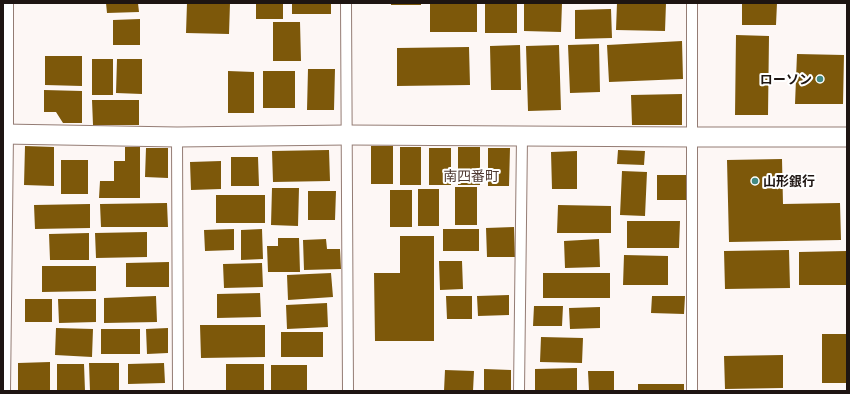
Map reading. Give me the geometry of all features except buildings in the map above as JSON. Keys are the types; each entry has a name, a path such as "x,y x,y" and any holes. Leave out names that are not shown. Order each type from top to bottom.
{"street":[{"path":"5,134 177,137 847,137"}],"lane":[{"path":"5,391 5,134 8,3"},
{"path":"346,3 348,391"},
{"path":"692,3 692,391"},
{"path":"519,391 522,136"},
{"path":"177,137 178,391"}],"place":[{"name":"ローソン","path":"820,79"},
{"name":"山形銀行","path":"755,181"}],"district":[{"name":"南四番町","path":"471,176"}]}
